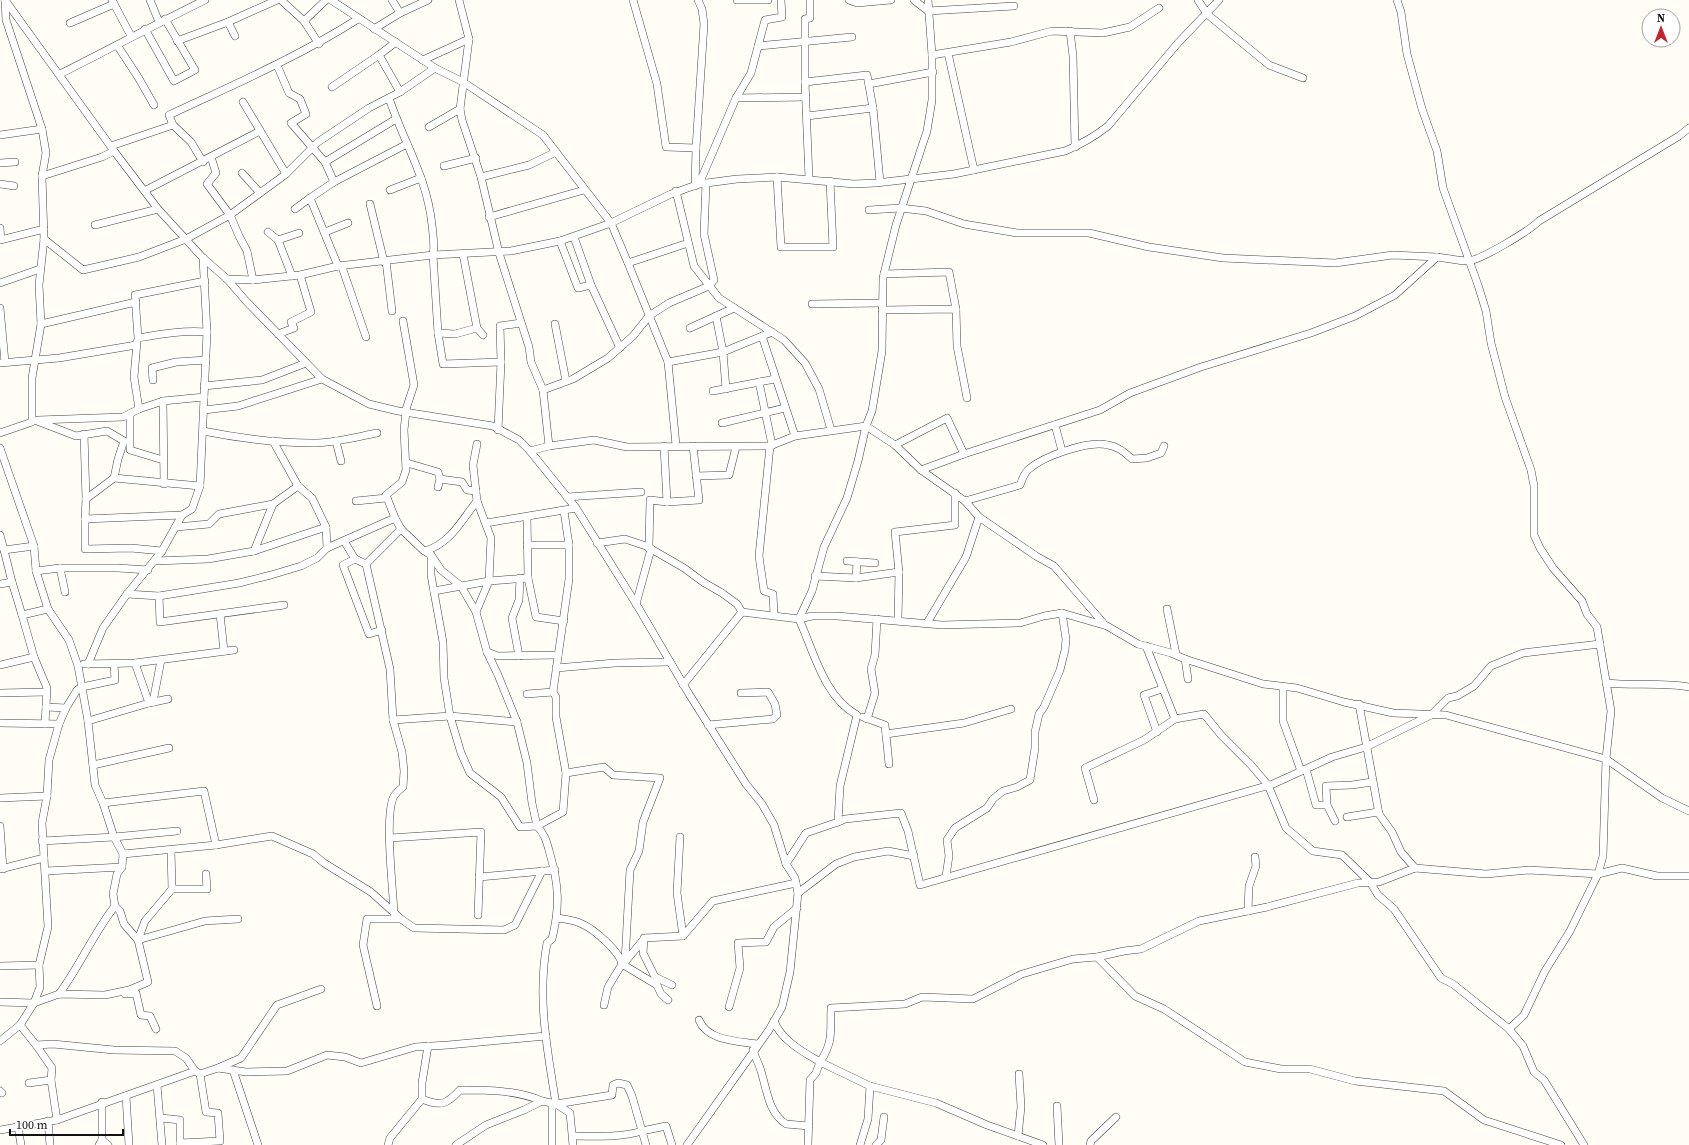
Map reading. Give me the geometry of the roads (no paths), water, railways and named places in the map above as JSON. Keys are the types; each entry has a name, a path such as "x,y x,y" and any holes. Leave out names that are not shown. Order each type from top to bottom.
{"street":[{"path":"5,0 60,74 112,149 146,190 158,209 203,258 227,279 322,379 369,404 405,412 493,426 519,440 530,451 576,508 636,604 683,685 774,825 786,864 795,878 798,893 790,972 782,1007 774,1022 687,1145"},
{"path":"5,0 6,20 42,129 46,153 42,176 44,239 39,285 41,324 34,359 34,422"},
{"path":"145,29 174,81 195,70 150,0"},
{"path":"60,74 162,20 205,0"},
{"path":"176,41 228,22 278,0"},
{"path":"281,0 304,21 319,44"},
{"path":"304,21 326,0"},
{"path":"331,0 435,68 463,82 542,135 556,152 611,223 628,264 668,362 676,445"},
{"path":"392,0 400,13"},
{"path":"374,29 425,0"},
{"path":"459,0 469,39 460,109 462,120 482,177 499,252 529,346 531,362 542,390 549,446"},
{"path":"633,0 657,84 666,147 696,148"},
{"path":"737,0 768,0"},
{"path":"700,184 736,98 751,73 765,20 782,17 781,0"},
{"path":"809,178 805,82 805,19 810,18 810,0"},
{"path":"849,0 857,3 891,0"},
{"path":"914,0 928,11 1014,6"},
{"path":"889,764 885,725 857,715 842,704 828,687 799,619 812,591 824,547 846,498 858,461 866,426 872,411 882,350 884,274 901,208 913,178 928,131 932,100 933,72 928,0"},
{"path":"1198,0 1207,14 1269,65 1303,78"},
{"path":"227,279 253,280 292,276 340,267 432,255 499,252 560,241 611,223 676,191 700,184 737,179 776,177 809,178 854,184 876,183 974,170 1047,155 1075,147 1095,137 1108,126 1178,43 1219,0"},
{"path":"1397,0 1401,12 1407,54 1422,109 1437,151 1443,188 1486,311 1491,343 1505,397 1531,470 1534,486 1534,536 1553,568 1582,601 1587,614 1597,627 1611,711 1606,759 1603,856 1598,874 1570,932 1545,971 1524,1015 1509,1030"},
{"path":"542,390 566,381 608,358 633,336 649,316 669,303 709,286 714,280 704,234 696,148 704,24 701,1"},
{"path":"70,23 113,2 131,36"},
{"path":"932,55 1011,42 1052,31 1103,33 1130,27 1159,8"},
{"path":"203,162 191,142 173,125 168,115 319,44 358,19"},
{"path":"228,22 235,36"},
{"path":"1070,31 1073,56 1075,147"},
{"path":"758,46 852,38"},
{"path":"423,60 469,39"},
{"path":"332,87 396,42"},
{"path":"117,45 138,77 154,106"},
{"path":"948,53 974,170"},
{"path":"379,55 400,92"},
{"path":"277,65 289,93 300,99 306,114 291,123 325,162 334,182"},
{"path":"44,239 83,270 139,257 186,239 230,215 286,174 318,142 369,108 400,92 435,68"},
{"path":"869,84 933,72"},
{"path":"805,82 867,75 873,108 880,182"},
{"path":"736,98 806,97"},
{"path":"390,98 396,119 407,144 414,155 429,202 435,246 432,255 438,333 443,364 501,362"},
{"path":"243,102 286,174"},
{"path":"806,116 873,108"},
{"path":"429,127 460,109"},
{"path":"325,162 396,119"},
{"path":"42,176 102,157 112,149 173,125"},
{"path":"869,210 901,208 926,211 964,224 1017,233 1089,233 1149,247 1223,258 1335,263 1393,255 1437,257 1469,261 1481,257 1532,228 1539,221 1673,140 1689,128"},
{"path":"0,135 42,129"},
{"path":"146,190 260,132"},
{"path":"295,209 334,182 407,144"},
{"path":"482,177 529,165 556,152"},
{"path":"211,157 216,174 207,184 230,215 238,236 247,250 253,280"},
{"path":"444,166 476,158"},
{"path":"0,162 15,162"},
{"path":"242,173 260,193"},
{"path":"776,177 781,247 834,247 830,181"},
{"path":"390,190 422,178"},
{"path":"0,184 14,186"},
{"path":"490,217 584,190"},
{"path":"676,191 694,266 719,298 784,340 805,363 819,389 831,430"},
{"path":"310,198 340,267 366,337"},
{"path":"370,204 385,261 392,311"},
{"path":"95,225 158,209"},
{"path":"325,232 348,223"},
{"path":"0,228 1,240 44,229"},
{"path":"268,232 278,240 292,276"},
{"path":"278,240 298,233"},
{"path":"574,237 591,285 620,348"},
{"path":"560,241 578,288 591,285"},
{"path":"628,264 688,243"},
{"path":"463,254 477,328 483,335"},
{"path":"921,470 964,454 1100,410 1130,393 1201,367 1311,333 1355,316 1395,295 1437,257"},
{"path":"85,519 182,514 192,508 200,486 204,410 207,332 203,258"},
{"path":"0,283 40,270"},
{"path":"884,274 950,272 956,309 958,346 967,398"},
{"path":"278,334 294,328 291,322 312,312 300,275"},
{"path":"139,409 134,377 137,342 135,295 205,281"},
{"path":"41,324 136,302"},
{"path":"812,304 956,309"},
{"path":"0,308 2,362 59,358 137,342 173,332 207,332"},
{"path":"690,328 734,308"},
{"path":"716,316 723,352 726,389"},
{"path":"386,498 386,495 402,482 407,463 404,430 405,412 414,385 403,321"},
{"path":"498,430 501,362 500,326 521,323"},
{"path":"555,324 566,381"},
{"path":"438,333 454,334 477,328"},
{"path":"668,362 723,352 772,332"},
{"path":"762,336 795,436"},
{"path":"153,380 152,368 176,362 206,360"},
{"path":"204,386 262,380 306,363"},
{"path":"713,391 775,378"},
{"path":"204,410 238,406 322,379"},
{"path":"759,382 771,446 759,556 764,591 773,594 774,615"},
{"path":"0,432 34,422 51,419 123,417 139,409 163,401 204,397"},
{"path":"163,401 164,484"},
{"path":"722,423 785,408"},
{"path":"130,414 130,450 163,460"},
{"path":"895,445 947,418 964,454"},
{"path":"34,422 76,436 107,431 124,441 114,478 86,499"},
{"path":"1055,425 1062,451"},
{"path":"530,451 549,446 594,440 627,447 676,445 736,447 771,446 795,436 866,426 895,445 921,470 965,501 979,517 1036,556 1054,566 1105,625"},
{"path":"203,431 273,441 312,443 336,441 376,433"},
{"path":"84,434 86,499 85,549 131,548 162,551"},
{"path":"273,441 298,486 312,498 326,527 327,548"},
{"path":"336,441 341,461"},
{"path":"476,612 488,581 491,538 477,501 472,466 477,444"},
{"path":"965,501 1020,485 1028,470 1042,459 1062,451 1083,446 1106,444 1122,449 1132,459 1147,458 1161,453 1164,446"},
{"path":"664,446 667,502"},
{"path":"636,604 650,548 650,500 667,502 699,500 694,446"},
{"path":"696,476 729,475 736,447"},
{"path":"0,448 14,484 34,546 36,571 48,609 69,640 78,666 88,721 95,785 103,803 114,837 123,854 122,867 117,874 113,894 114,906 100,926 75,973 59,994"},
{"path":"407,463 438,472 440,479 438,487"},
{"path":"114,478 164,484 200,486"},
{"path":"440,479 462,482 467,490 476,491"},
{"path":"176,527 209,524 219,514 273,504 298,486"},
{"path":"567,497 641,492"},
{"path":"898,620 899,572 895,532 955,525 955,494"},
{"path":"356,501 386,498"},
{"path":"386,498 401,530 428,553 440,570 461,586 476,612 487,652 517,722 527,763 537,826 544,832 557,877 557,918 552,939 547,943 542,985 546,1036 556,1104 570,1113 574,1136 573,1145"},
{"path":"428,553 461,526 477,501"},
{"path":"254,551 273,504"},
{"path":"486,523 576,508"},
{"path":"428,553 443,642 444,678 450,716 461,753 470,773 501,797 520,827 537,826 563,812 566,773 556,717 556,697 553,692 569,579 569,545 564,511"},
{"path":"88,664 103,628 127,594 162,551 182,514"},
{"path":"527,517 528,578 536,617 564,621"},
{"path":"927,623 966,557 979,517"},
{"path":"127,594 159,596 239,583 271,575 301,566 316,558 327,548 396,518"},
{"path":"155,561 208,560 254,551 326,527"},
{"path":"366,564 401,530"},
{"path":"0,535 34,657 47,688 45,724"},
{"path":"596,542 625,539 650,548 722,593 737,604 742,612"},
{"path":"344,541 354,559 366,564"},
{"path":"527,545 569,545"},
{"path":"4,550 34,546"},
{"path":"354,559 343,565 369,634 382,630"},
{"path":"847,561 875,563"},
{"path":"856,578 857,562"},
{"path":"366,564 390,669 393,720 402,752 404,771 403,787 394,796 391,810 390,838 394,913"},
{"path":"36,571 60,568 118,568 148,570"},
{"path":"60,568 65,592"},
{"path":"815,576 856,578 899,572"},
{"path":"519,656 512,618 519,600 520,578"},
{"path":"434,591 488,581 528,578"},
{"path":"0,584 12,582"},
{"path":"159,596 160,622 284,605"},
{"path":"22,615 48,609"},
{"path":"1167,609 1176,654"},
{"path":"742,612 799,619 812,616 824,616 898,620 942,625 1020,623 1044,616 1062,613 1105,625 1128,639 1146,646 1176,654 1185,659 1263,684 1297,688 1344,702 1393,713 1446,715 1606,759 1662,798 1689,811"},
{"path":"683,685 742,612"},
{"path":"946,876 949,856 947,840 955,828 986,808 993,799 1003,791 1017,787 1030,780 1035,748 1035,732 1039,714 1044,707 1060,670 1065,650 1066,639 1062,613"},
{"path":"220,614 224,651"},
{"path":"867,719 875,693 871,670 875,655 876,619"},
{"path":"786,864 806,833 851,818 901,813 908,831 920,885 946,876 1093,836 1268,785 1332,757 1366,747 1431,714 1448,698 1457,696 1474,686 1491,666 1523,653 1600,644"},
{"path":"1146,646 1175,719"},
{"path":"78,666 88,664 135,663 234,650"},
{"path":"487,652 498,656 558,655"},
{"path":"0,665 34,657"},
{"path":"1185,659 1188,679"},
{"path":"151,703 160,660"},
{"path":"556,668 615,663 670,662"},
{"path":"135,663 151,703"},
{"path":"0,1041 20,1025 34,1002 40,987 39,965 48,928 46,871 42,841 42,823 47,796 49,760 59,724 66,708 77,690 82,687 115,680 114,664"},
{"path":"1606,683 1647,686 1673,684 1689,687"},
{"path":"1282,687 1283,721 1316,805 1327,805"},
{"path":"1157,732 1144,696 1162,689"},
{"path":"0,693 46,692"},
{"path":"528,694 553,692"},
{"path":"708,725 773,719 777,715 775,704 768,692 741,693"},
{"path":"88,721 168,699"},
{"path":"1358,704 1378,812 1392,832 1401,852 1415,868"},
{"path":"46,707 66,708"},
{"path":"886,734 964,723 1011,709"},
{"path":"1094,800 1085,768 1157,732 1175,719 1204,714 1220,735 1251,765 1268,785 1286,828 1313,851 1342,855 1370,882 1378,896 1394,909 1442,978 1453,984 1509,1030 1523,1046 1534,1072 1544,1080 1584,1145"},
{"path":"838,822 840,786 857,715"},
{"path":"393,720 450,716 517,722"},
{"path":"0,723 59,724"},
{"path":"93,765 169,748"},
{"path":"566,773 604,767 613,775 660,778 643,822 639,851 630,870 624,963"},
{"path":"1334,821 1327,805 1326,786 1352,785 1372,782"},
{"path":"103,803 204,791 216,845"},
{"path":"0,798 47,796"},
{"path":"1347,817 1378,812"},
{"path":"0,826 2,869 44,858"},
{"path":"42,841 114,837 177,831"},
{"path":"390,838 481,832 478,915"},
{"path":"123,854 216,845 272,836 313,854 324,863 371,892 401,919 414,928 504,930 515,925 542,871"},
{"path":"680,837 678,893 683,936"},
{"path":"138,940 145,922 172,889 171,850"},
{"path":"798,893 836,864 854,857 888,851 914,856"},
{"path":"1248,911 1249,886 1256,866 1255,857"},
{"path":"46,871 122,867"},
{"path":"808,1145 810,1080 816,1073 820,1062 828,1049 832,1032 831,1008 905,1004 922,997 974,999 1022,974 1073,959 1097,957 1141,949 1199,921 1248,911 1358,883 1379,882 1415,868 1486,874 1529,870 1598,874 1622,868 1658,876 1689,876"},
{"path":"479,877 555,870"},
{"path":"172,889 207,889 206,874"},
{"path":"604,1005 608,987 624,963 644,938 683,936 713,901 796,883"},
{"path":"105,995 129,990 148,982 138,940 124,924 120,911 114,906"},
{"path":"728,1007 740,968 738,943 766,942 774,927 797,908"},
{"path":"557,918 582,924 610,945 624,963 657,985"},
{"path":"138,940 205,921 238,919"},
{"path":"377,1006 363,945 367,919 401,919"},
{"path":"644,938 642,953 655,977 661,994 668,1000"},
{"path":"1097,957 1134,996 1164,1009 1246,1062 1281,1069 1310,1069 1356,1081 1444,1091 1484,1120 1561,1145"},
{"path":"0,966 39,965"},
{"path":"655,977 672,985"},
{"path":"0,1130 57,1120 102,1102 126,1096 198,1072 218,1068 241,1058 277,1004 321,989"},
{"path":"0,1002 34,1002 59,994 136,994 141,1015 150,1016 156,1029"},
{"path":"699,1020 702,1028 709,1033 719,1037 757,1044"},
{"path":"774,1022 778,1031 789,1042 820,1062 870,1086 936,1103 987,1126 1043,1145"},
{"path":"20,1025 52,1068 51,1080 57,1120"},
{"path":"218,1068 246,1072 287,1071 327,1055 345,1057 361,1063 405,1049 546,1036"},
{"path":"36,1045 53,1044 114,1050 175,1051 186,1058 198,1072 206,1112 218,1113 220,1141 197,1144 180,1144 180,1120 161,1118"},
{"path":"388,1145 390,1138 422,1099 422,1083 428,1046"},
{"path":"753,1050 761,1072 765,1090 776,1115 786,1124 809,1126"},
{"path":"233,1070 258,1145"},
{"path":"1018,1136 1021,1107 1019,1074"},
{"path":"29,1083 51,1080"},
{"path":"422,1099 434,1104 443,1103 449,1101 460,1090 482,1090 514,1093 556,1104 612,1096 614,1085 618,1083 627,1085 632,1096 646,1145"},
{"path":"157,1085 161,1118 162,1145"},
{"path":"860,1145 868,1119 870,1086"},
{"path":"126,1096 128,1145"},
{"path":"456,1145 486,1126 542,1101"},
{"path":"102,1102 103,1143"},
{"path":"552,1145 552,1107 556,1104"},
{"path":"1057,1106 1059,1145"},
{"path":"876,1145 881,1140 884,1117"},
{"path":"1090,1145 1091,1141 1116,1117"},
{"path":"48,1122 50,1145"},
{"path":"18,1126 21,1145"},
{"path":"574,1136 625,1136 666,1126 672,1145"}]}
